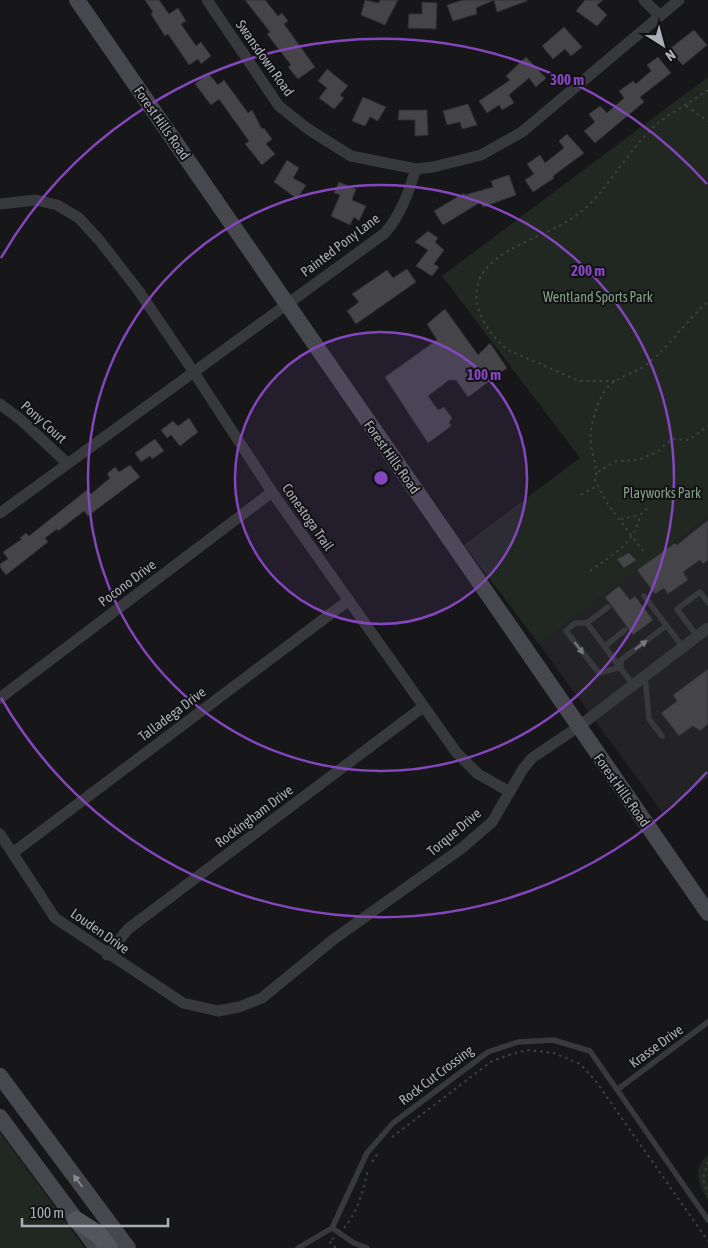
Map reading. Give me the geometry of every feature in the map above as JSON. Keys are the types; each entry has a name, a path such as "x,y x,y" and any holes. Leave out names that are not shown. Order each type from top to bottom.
{"main road":[{"path":"76,1220 98,1234 109,1248"}],"street":[{"name":"Forest Hills Road","path":"77,0 708,913"},
{"name":"Swansdown Road","path":"207,0 279,106 308,129 351,156 416,169"},
{"path":"644,0 659,15"},
{"path":"416,169 433,167 481,154 522,132 679,0"},
{"name":"Painted Pony Lane","path":"0,513 385,232 399,216 416,169"},
{"name":"Conestoga Trail","path":"0,204 36,200 57,205 79,218 100,241 138,290 272,492 456,752 478,774 510,792"},
{"name":"Pony Court","path":"0,404 20,419 67,463"},
{"name":"Pocono Drive","path":"0,698 272,492"},
{"name":"Talladega Drive","path":"14,852 349,600"},
{"name":"Torque Drive","path":"218,1011 239,1007 262,998 334,939 462,848 492,822 532,758 578,727 708,628"},
{"name":"Rockingham Drive","path":"107,955 128,929 423,707"},
{"name":"Louden Drive","path":"0,834 14,852 55,918 107,955 183,1003 218,1011"},
{"path":"0,1076 128,1248"},
{"path":"0,1117 97,1248"}],"lane":[{"path":"697,636 677,609 700,592 708,602"},
{"path":"644,596 683,647"},
{"path":"608,607 587,623 575,623 566,631 599,673 621,667"},
{"path":"587,623 633,685"},
{"path":"621,667 622,660 666,626"},
{"path":"604,646 625,630"},
{"path":"644,676 649,719 662,736"},
{"name":"Krasse Drive","path":"618,1089 708,1022"},
{"name":"Rock Cut Crossing","path":"332,1228 366,1153 393,1123 488,1052 518,1042 553,1040 590,1051 708,1220"},
{"path":"298,1248 332,1228 354,1243 367,1248"}],"path":[{"path":"615,381 572,378 508,350 498,342 480,316 476,295 481,277 496,259 573,218 603,191 655,126 708,90"},
{"path":"686,106 708,121"},
{"path":"598,472 592,457 589,439 600,402 608,386 646,365 668,346 682,327 708,302"},
{"path":"643,551 606,500 595,480 598,472 616,460 638,460 657,452 672,439 689,440 708,426"},
{"path":"581,495 598,485"},
{"path":"621,519 640,515 650,506"},
{"path":"590,571 619,550 633,537 640,515"},
{"path":"386,1141 492,1061 527,1050 554,1053 580,1064 595,1080 708,1241"},
{"path":"336,1248 330,1241 352,1219 361,1197 369,1166 381,1149"},
{"path":"708,1162 704,1179 708,1194"}],"shaded area":[{"path":"708,517 708,777 662,812 539,644"}],"green space":[{"name":"Wentland Sports Park","path":"708,77 708,517 539,644 464,545 580,458 442,276"},
{"path":"0,1132 85,1248 0,1248"},
{"path":"708,1155 708,1200 699,1182 698,1171 703,1160"}],"building":[{"path":"145,0 159,0 169,14 178,8 186,21 181,24 196,46 201,42 211,56 201,64 198,59 189,65 168,34 165,36 151,14 153,12"},
{"path":"245,0 265,0 278,16 282,13 288,21 284,24 315,67 298,79 288,67 291,65 267,34 270,32"},
{"path":"365,0 379,3 380,0 398,0 385,25 361,15"},
{"path":"463,0 494,0 476,8 477,14 453,21 447,5"},
{"path":"494,0 527,0 527,1 497,12"},
{"path":"585,0 603,0 597,5 607,15 597,26 576,11"},
{"path":"422,2 437,3 436,29 408,28 409,14 422,14"},
{"path":"564,27 582,47 571,56 565,49 553,59 542,46"},
{"path":"694,30 707,45 683,65 668,50"},
{"path":"526,57 546,78 536,87 529,78 509,95 514,103 502,110 499,105 487,113 479,101 510,80 506,76"},
{"path":"658,57 671,73 640,97 644,102 595,143 584,131 595,122 589,114 600,106 607,113 624,98 619,91 633,81 636,84 651,71 647,65"},
{"path":"327,69 348,86 340,95 344,98 334,109 319,98 327,88 318,81"},
{"path":"208,73 218,85 224,80 248,113 252,110 262,129 264,128 272,139 266,144 275,154 262,165 245,144 249,141 219,99 211,105 195,84"},
{"path":"363,97 386,107 378,121 370,117 365,126 352,121"},
{"path":"468,104 477,125 462,129 460,122 447,125 443,111"},
{"path":"399,110 427,110 428,135 415,136 415,120 398,120"},
{"path":"567,134 584,153 553,176 554,178 533,192 525,180 534,174 527,164 540,155 545,163 564,148 559,141"},
{"path":"287,160 299,168 293,178 306,185 297,199 274,182"},
{"path":"509,175 516,195 483,207 481,202 443,225 434,211 464,193 465,195 493,187 491,181"},
{"path":"339,182 356,189 352,200 366,206 359,221 354,217 350,225 331,216 340,195 334,193"},
{"path":"428,231 438,238 435,242 444,250 434,264 439,267 432,276 416,266 428,250 415,242"},
{"path":"407,269 416,282 356,324 347,311 359,302 352,294 387,270 393,278"},
{"path":"445,309 478,355 490,343 507,368 468,397 456,380 449,380 428,396 438,410 444,407 452,418 449,422 451,426 428,443 385,377 437,340 427,324"},
{"path":"189,418 198,432 180,446 171,435 167,438 161,430 173,421 178,426"},
{"path":"155,439 164,451 152,459 150,456 141,462 135,453"},
{"path":"130,465 140,477 88,516 84,511 58,531 57,529 45,538 48,542 6,575 0,567 0,564 8,559 3,552 22,539 20,538 26,533 29,536 87,490 91,494 110,478 107,474 115,467 119,472"},
{"path":"708,520 708,560 703,564 700,560 683,572 688,580 668,594 664,588 655,594 637,570 675,543 677,545"},
{"path":"629,553 636,560 624,568 617,559"},
{"path":"619,586 630,600 635,596 653,620 633,635 605,597"},
{"path":"708,669 708,724 700,731 693,726 679,736 661,713 677,701 673,695"}],"park label":[{"name":"Playworks Park","path":"662,493"}]}
